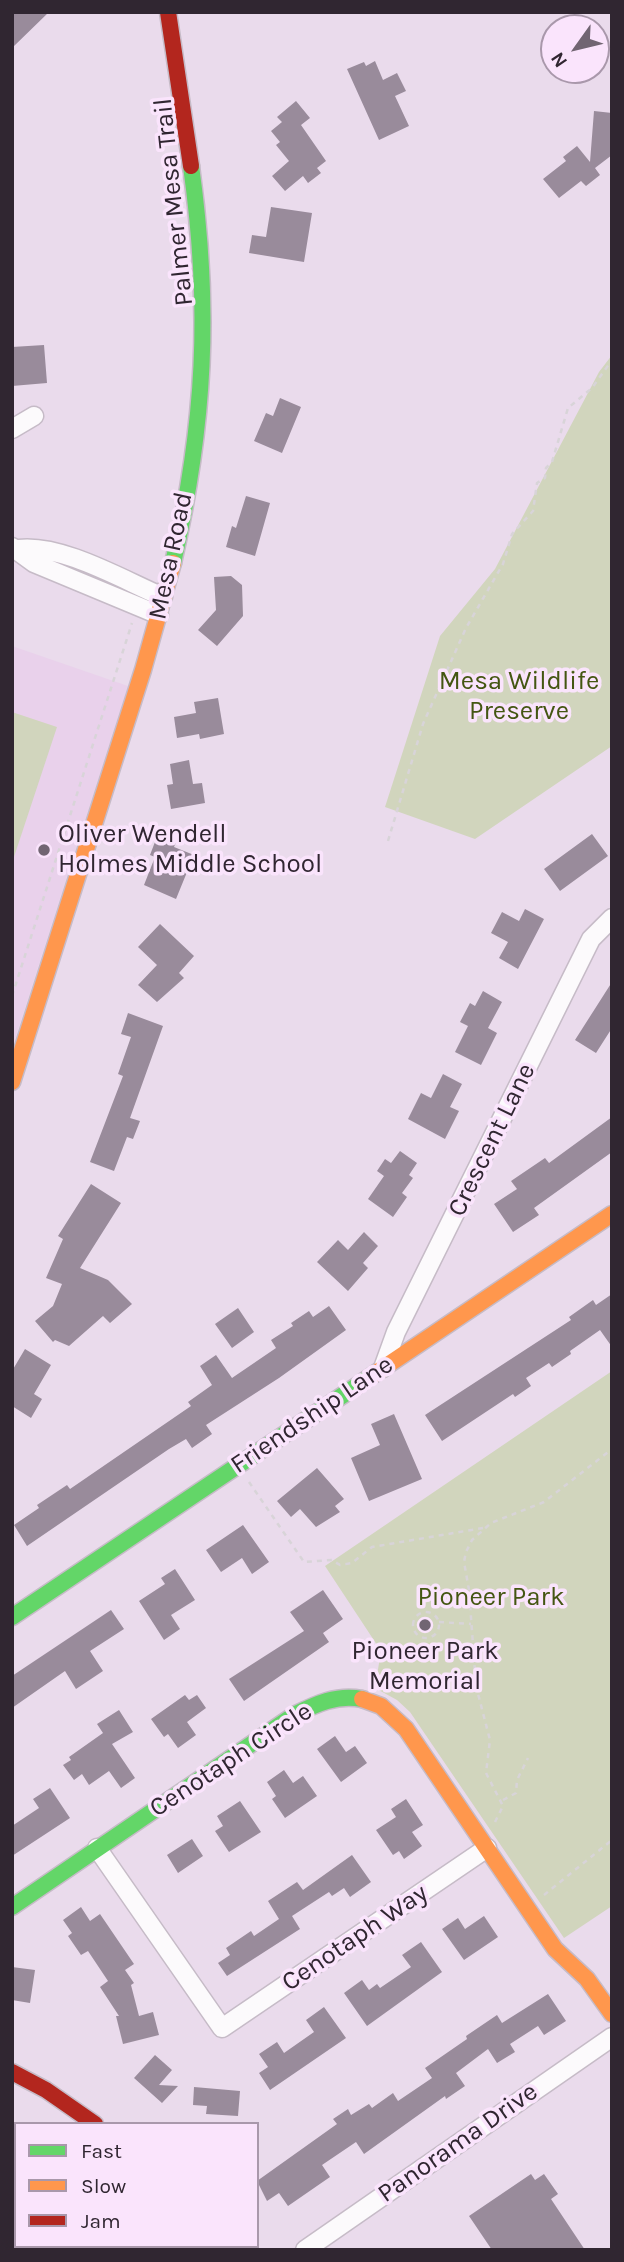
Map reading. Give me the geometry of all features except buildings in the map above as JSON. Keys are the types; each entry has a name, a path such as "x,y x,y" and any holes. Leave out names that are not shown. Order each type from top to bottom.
{"street":[{"name":"Mesa Road","path":"12,1082 161,606 174,558 194,447 204,359 204,295 198,222 168,12"},
{"path":"12,429 34,416"},
{"path":"15,548 34,563 101,581 161,606"},
{"path":"101,581 138,606 161,606"},
{"name":"Crescent Lane","path":"383,1368 402,1320 591,939 612,919"},
{"name":"Friendship Lane","path":"12,1616 612,1214"},
{"name":"Cenotaph Circle","path":"12,1907 314,1703 346,1696 364,1698 395,1714 555,1949 587,1979 612,2014"},
{"name":"Cenotaph Way","path":"97,1848 218,2033 487,1848"},
{"name":"Panorama Drive","path":"305,2250 612,2037"},
{"path":"12,2072 46,2090 93,2122"}],"path":[{"path":"388,841 427,715 466,628 503,564 515,528 526,521 533,511 537,483 545,478 546,468 552,461 571,404 592,388 612,360"},
{"path":"12,996 138,606"},
{"path":"235,1467 253,1487 304,1562 332,1560 340,1565 352,1563 372,1547 486,1527 544,1502 612,1449"},
{"path":"486,1527 472,1540 464,1562 476,1686 490,1740 486,1773 495,1794 503,1801"},
{"path":"439,1622 439,1630 431,1638 419,1636 414,1628 415,1618 421,1613 433,1614 439,1622 471,1624"},
{"path":"503,1801 516,1793 517,1780 528,1758"},
{"path":"492,1828 503,1801"},
{"path":"540,1899 612,1840"}],"shaded area":[{"name":"Oliver Wendell Holmes Middle School","path":"12,646 128,686 12,1049"}],"green space":[{"name":"Mesa Wildlife Preserve","path":"612,355 612,746 475,839 385,807 440,636 495,569 599,372"},
{"path":"12,712 57,727 12,863"},
{"name":"Pioneer Park","path":"612,1371 612,1906 564,1938 410,1712 397,1700 375,1688 381,1651 325,1566"}],"traffic: fast":[{"path":"173,563 192,462 202,366 201,268 191,166"},
{"path":"12,1617 370,1377"},
{"path":"12,1907 294,1715 335,1699 362,1699"}],"traffic: slow":[{"path":"12,1082 143,670 173,563"},
{"path":"370,1377 612,1214"},
{"path":"362,1699 381,1706 406,1729 555,1949 587,1979 612,2014"}],"traffic: jam":[{"path":"168,12 191,166"},
{"path":"12,2072 46,2090 92,2122"}],"place":[{"name":"Oliver Wendell Holmes Middle School","path":"44,850"},
{"name":"Pioneer Park Memorial","path":"425,1625"}]}
